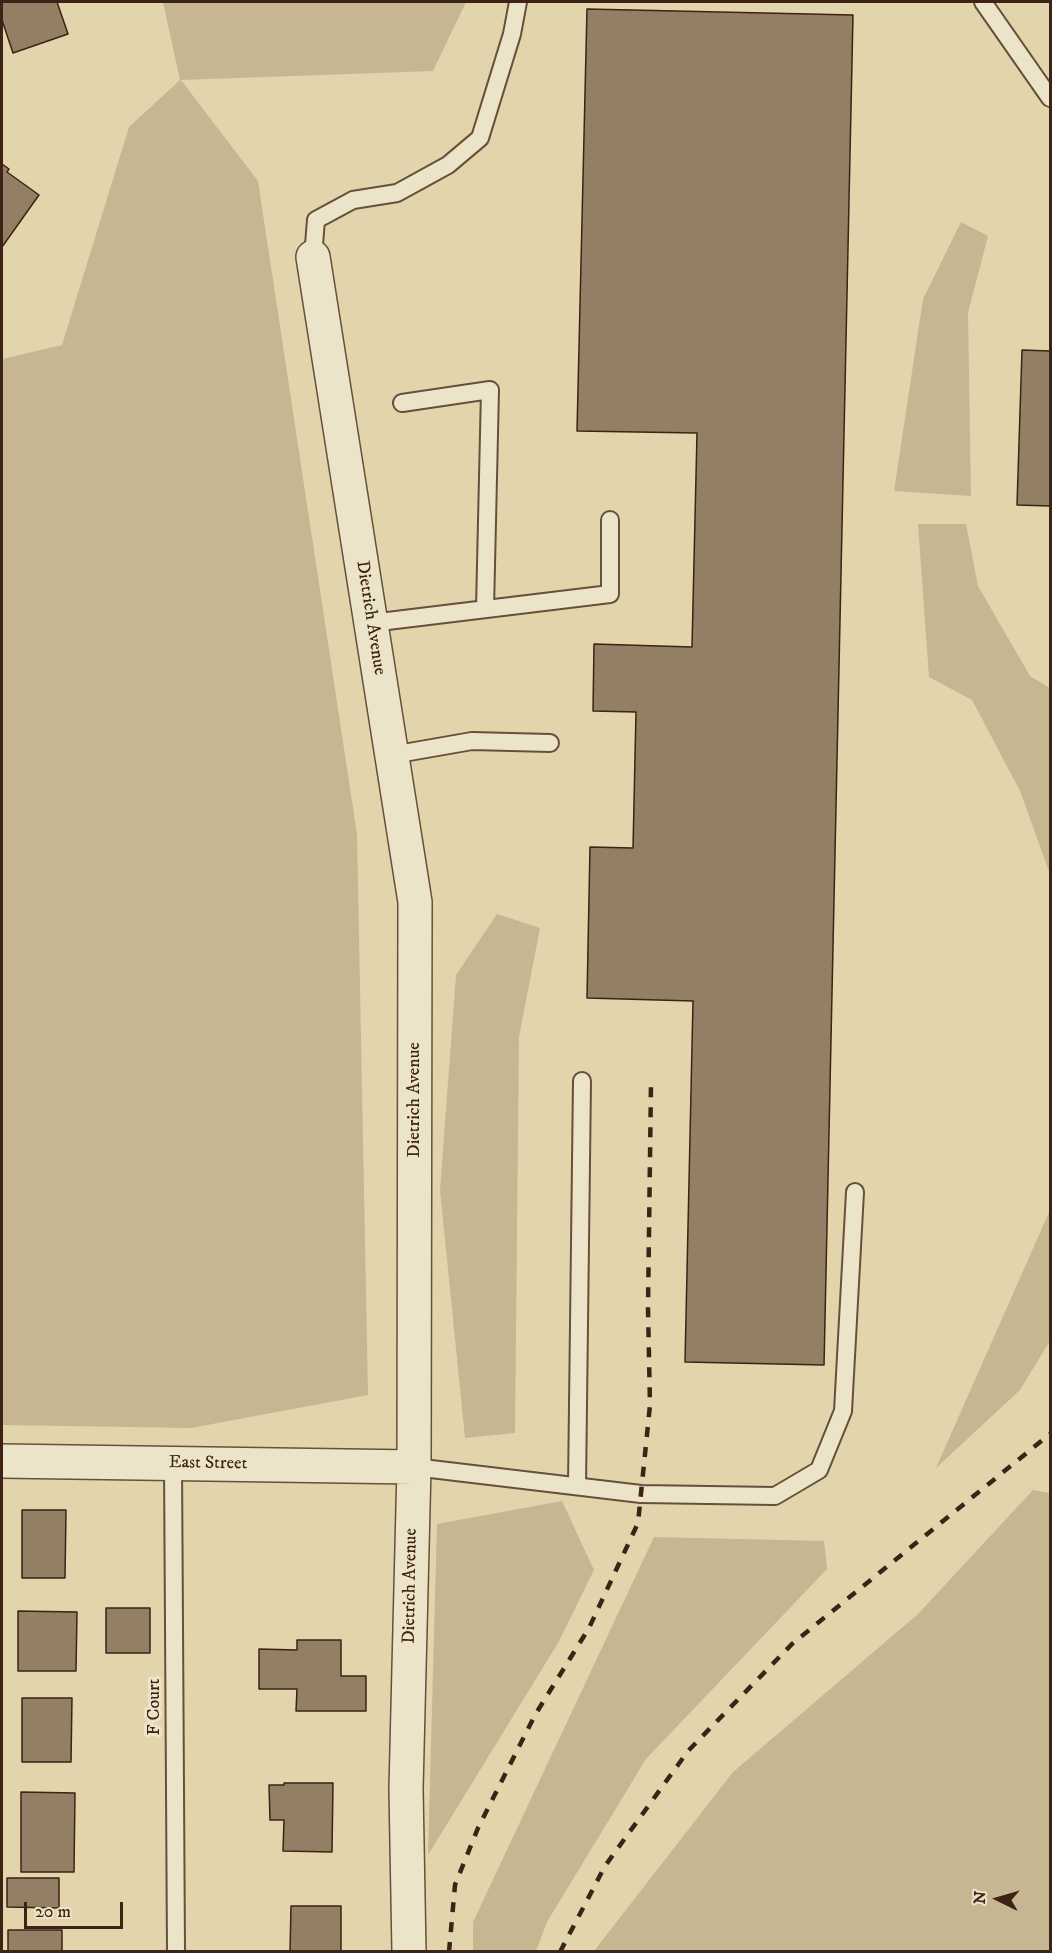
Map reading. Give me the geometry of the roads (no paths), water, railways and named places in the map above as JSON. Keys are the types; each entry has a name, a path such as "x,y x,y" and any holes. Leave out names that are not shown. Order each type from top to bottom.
{"street":[{"name":"Dietrich Avenue","path":"313,257 415,902 414,1467 406,1789 409,1952"},
{"name":"East Street","path":"2,1461 414,1467"}],"lane":[{"path":"313,257 316,220 353,200 397,193 448,165 480,138 512,34 518,2"},
{"path":"983,2 1050,98"},
{"path":"402,403 490,390 485,609"},
{"path":"371,623 610,594 610,520"},
{"path":"392,755 472,741 550,743"},
{"path":"577,1486 582,1081"},
{"path":"414,1467 641,1494 775,1496 819,1470 843,1411 855,1192"},
{"name":"F Court","path":"173,1463 176,1952"}],"railway":[{"path":"449,1952 455,1885 478,1828 535,1715 589,1628 638,1523 650,1405 648,1308 651,1083"},
{"path":"560,1952 605,1866 688,1751 792,1644 1050,1434"}]}
